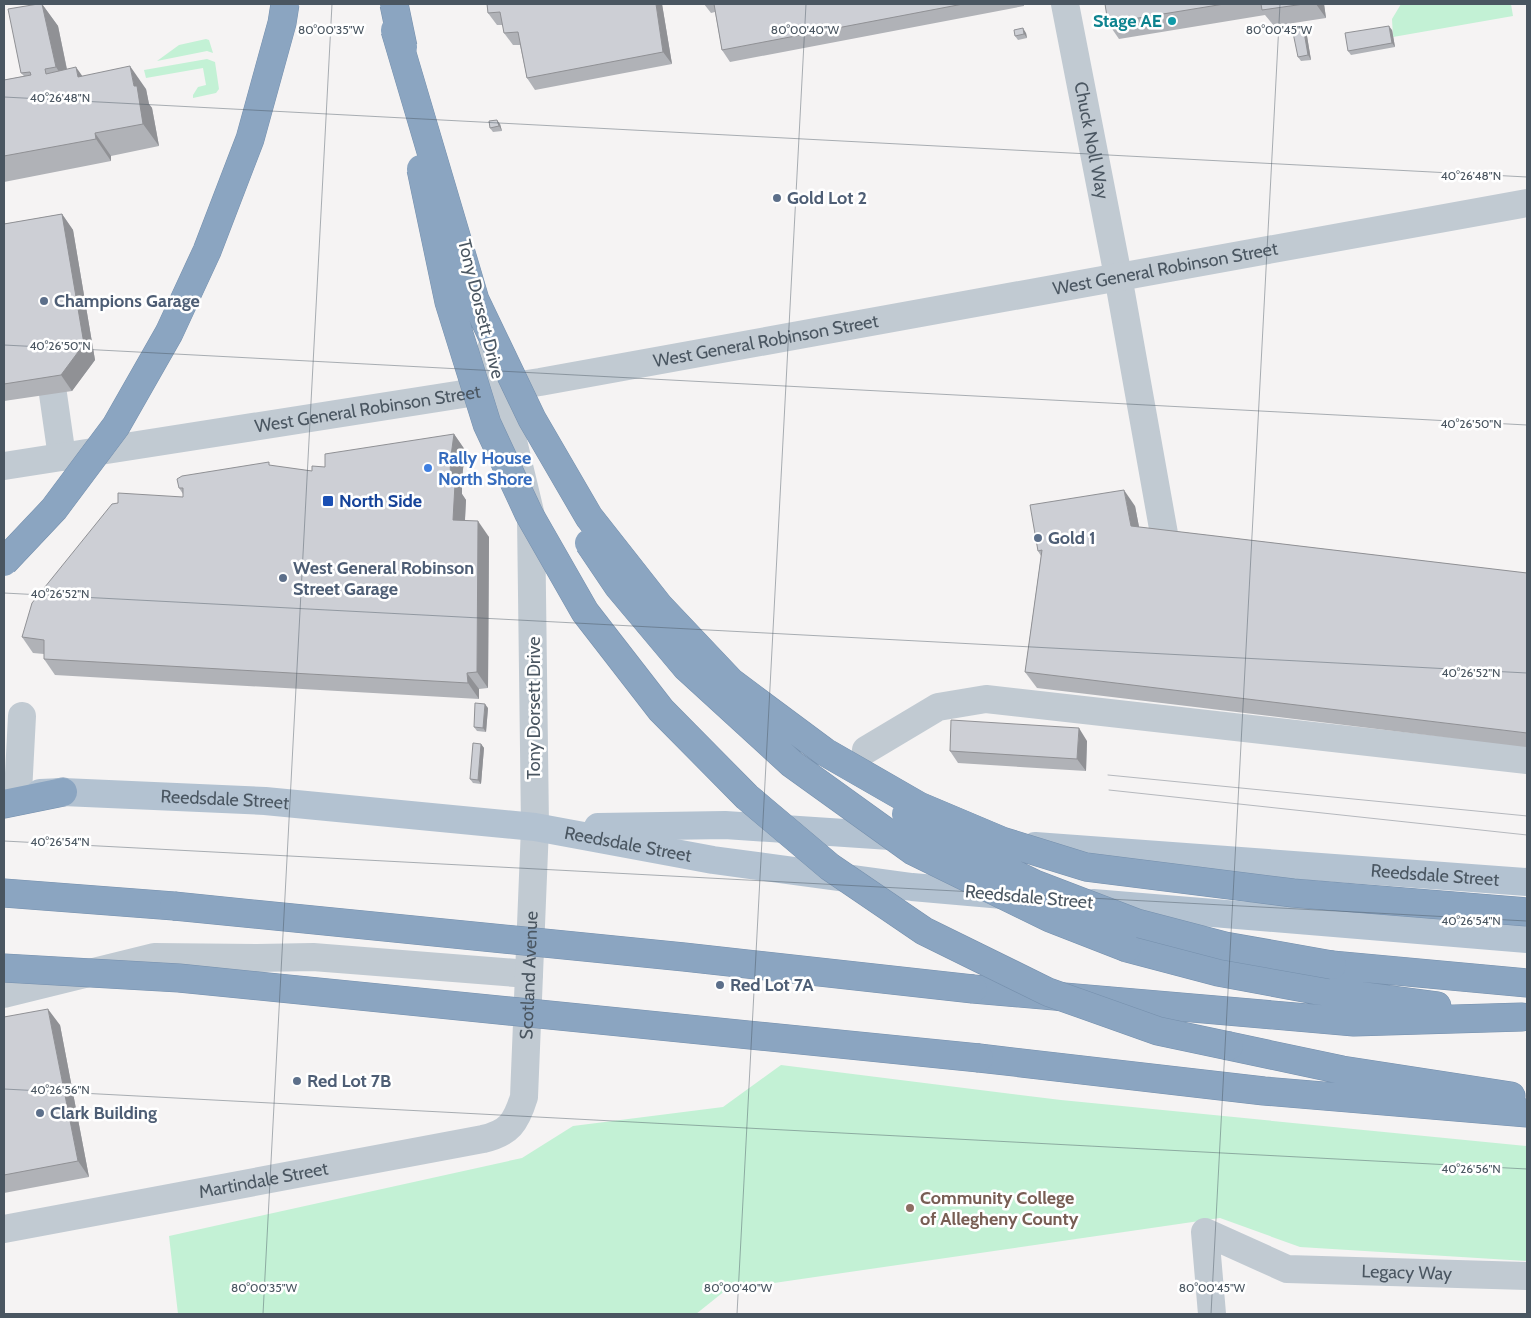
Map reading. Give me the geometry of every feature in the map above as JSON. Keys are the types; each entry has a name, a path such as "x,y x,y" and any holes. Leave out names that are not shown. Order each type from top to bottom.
{"highway":[{"path":"4,561 50,508 130,400 180,303 221,215 255,117 285,4"},
{"path":"389,4 395,17 475,300 532,419 589,517 659,606 731,682 825,752 919,806 1002,841 1086,867 1293,893 1527,912"},
{"path":"395,17 440,219 475,315 525,426 575,522 618,586 686,667 792,764 913,851 1050,918 1127,948 1218,972 1315,990 1524,1017"},
{"path":"395,17 428,209 449,302 487,424 529,514 585,612 661,710 747,797 830,867 924,931 1048,992 1158,1031 1342,1070 1527,1098"},
{"path":"475,315 526,415 575,497 635,580 728,677 823,758 948,842 1035,884 1138,923 1225,946 1332,965 1527,983"},
{"path":"9,797 63,792"},
{"path":"4,893 184,907 693,958 973,989 1354,1022 1524,1017"},
{"path":"4,968 179,978 978,1058 1264,1091 1527,1113"}],"main road":[{"name":"Reedsdale Street","path":"63,792 265,801 535,827 712,860 912,887 1527,939"},
{"name":"Reedsdale Street","path":"535,827 725,825 1527,882"},
{"path":"1416,930 1527,949"}],"street":[{"name":"Tony Dorsett Drive","path":"402,4 501,388 531,516 535,827"},
{"name":"Chuck Noll Way","path":"1065,4 1118,276 1166,545"},
{"name":"West General Robinson Street","path":"4,466 501,388 1527,202"},
{"path":"53,394 62,457"},
{"path":"866,750 938,707 986,699 1527,760"},
{"path":"9,797 22,716"},
{"name":"Scotland Avenue","path":"516,1120 524,1098 535,827"},
{"path":"4,994 154,957 313,957 529,974"},
{"name":"Martindale Street","path":"4,1229 483,1139 497,1136 508,1129 516,1120"},
{"name":"Legacy Way","path":"1212,1314 1204,1232 1287,1269 1527,1276"}],"green space":[{"path":"1401,4 1511,4 1513,16 1393,37 1392,19"},
{"path":"209,40 213,53 207,51 157,61 179,45"},
{"path":"207,59 215,62 219,89 216,93 193,98 198,87 206,85 203,68 146,78 144,70"},
{"name":"Community College of Allegheny County","path":"781,1065 1061,1100 1527,1146 1527,1261 1300,1247 1220,1218 726,1290 696,1314 178,1314 169,1236 522,1158 573,1126 723,1107"}],"building":[{"path":"42,4 56,67 45,69 46,74 76,67 78,77 130,66 134,86 137,86 143,124 95,133 96,139 4,156 4,80 31,75 30,72 21,73 8,9"},
{"path":"487,4 656,4 663,52 527,78 518,32 504,33 500,12 488,13"},
{"path":"714,4 963,4 722,50"},
{"path":"1105,4 1224,4 1108,23"},
{"path":"1261,4 1304,4 1262,10"},
{"path":"1303,26 1308,55 1298,57 1292,28"},
{"path":"1389,26 1392,43 1348,51 1345,33"},
{"path":"1023,28 1024,34 1015,36 1014,30"},
{"path":"497,120 499,126 490,128 489,121"},
{"name":"Champions Garage","path":"62,214 84,344 61,375 4,384 4,224"},
{"name":"West General Robinson Street Garage","path":"454,434 450,463 451,483 455,484 453,520 478,521 477,672 467,673 468,683 44,659 44,640 22,637 32,603 112,504 118,503 118,493 183,497 183,488 179,488 177,479 182,476 269,462 269,465 312,471 312,466 325,467 325,454"},
{"path":"1124,490 1131,526 1527,573 1527,733 1025,672 1042,550 1038,551 1030,505"},
{"path":"475,703 485,704 483,728 474,727"},
{"path":"951,720 1079,728 1077,759 950,751"},
{"path":"473,743 481,744 478,780 470,779"},
{"name":"Clark Building","path":"48,1009 78,1161 4,1175 4,1017"}],"tram line":[{"path":"1108,775 1527,816"},
{"path":"1109,790 1527,835"}],"place":[{"name":"Stage AE","path":"1172,21"},
{"name":"Gold Lot 2","path":"777,198"},
{"name":"Champions Garage","path":"44,301"},
{"name":"Rally House North Shore","path":"428,468"},
{"name":"North Side","path":"328,501"},
{"name":"Gold 1","path":"1038,538"},
{"name":"West General Robinson Street Garage","path":"283,578"},
{"name":"Red Lot 7A","path":"720,985"},
{"name":"Red Lot 7B","path":"297,1081"},
{"name":"Clark Building","path":"40,1113"},
{"name":"Community College of Allegheny County","path":"910,1208"}]}
